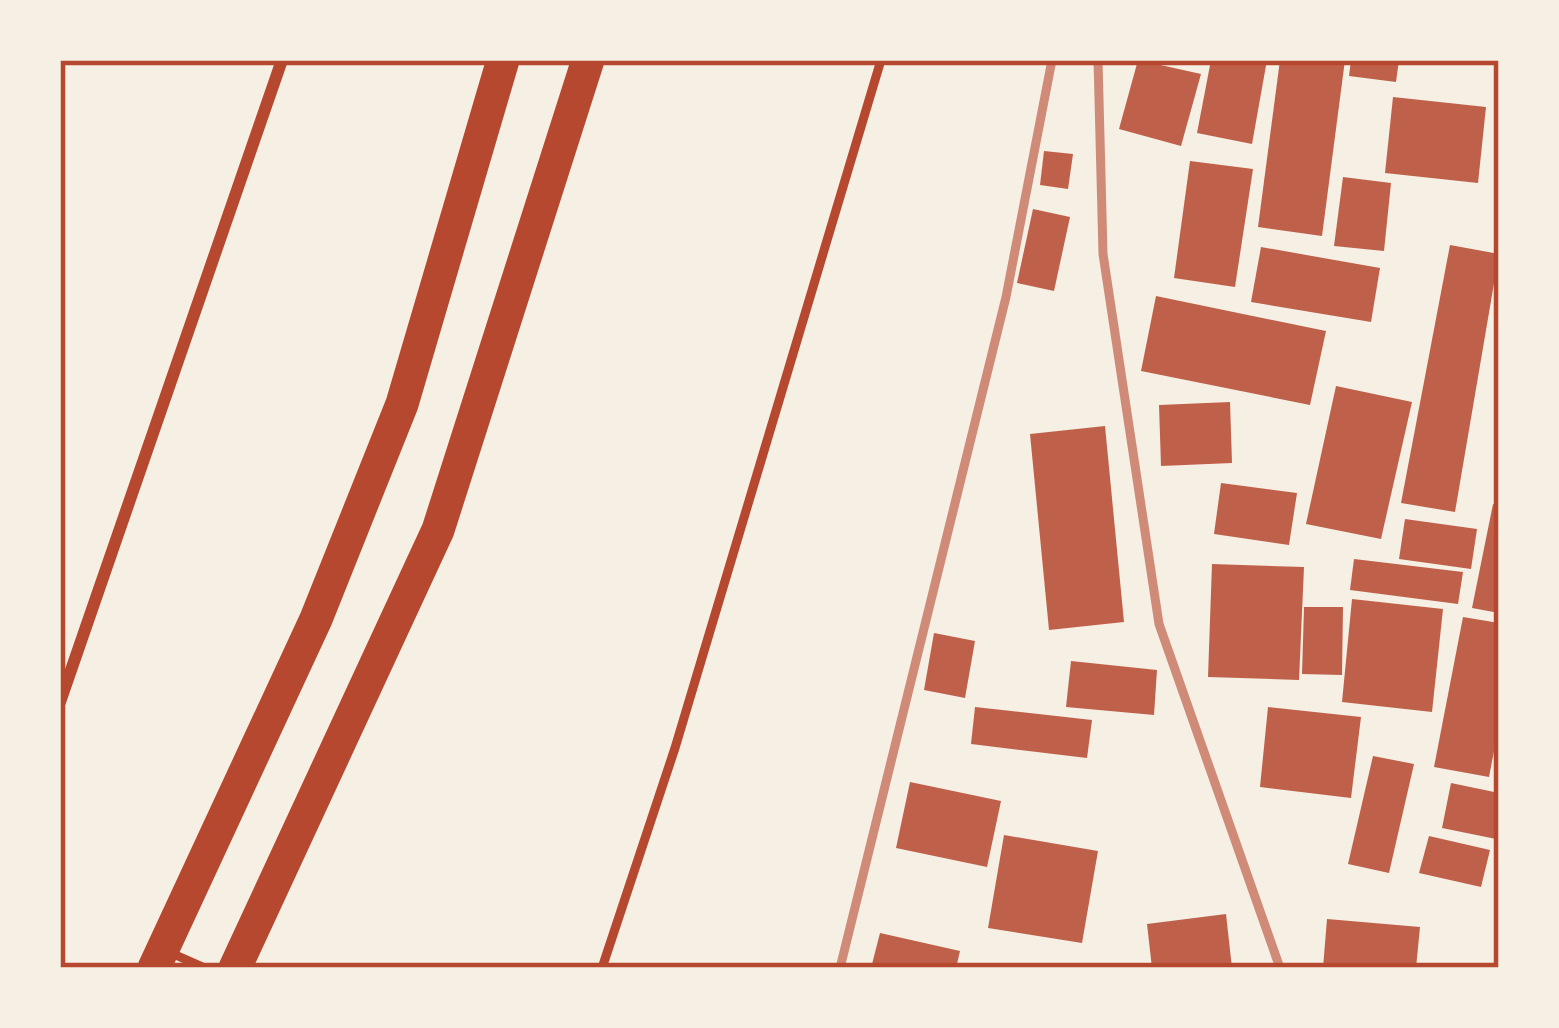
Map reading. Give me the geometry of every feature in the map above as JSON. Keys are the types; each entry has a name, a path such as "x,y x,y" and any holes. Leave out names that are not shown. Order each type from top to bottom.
{"highway":[{"path":"158,959 316,619 402,404 502,60"},
{"path":"235,968 438,530 588,60"}],"street":[{"path":"60,702 281,60"}],"lane":[{"path":"602,968 675,748 881,60"},
{"path":"158,959 205,968"}],"building":[{"path":"1138,60 1201,74 1181,146 1119,129"},
{"path":"1211,60 1267,60 1252,144 1197,133"},
{"path":"1280,60 1345,60 1322,236 1258,227"},
{"path":"1351,60 1399,60 1396,82 1349,76"},
{"path":"1393,97 1486,107 1478,183 1385,173"},
{"path":"1044,151 1073,154 1068,189 1040,185"},
{"path":"1190,161 1253,169 1235,287 1174,278"},
{"path":"1343,177 1391,183 1384,251 1334,246"},
{"path":"1033,209 1070,217 1054,291 1017,283"},
{"path":"1450,245 1499,254 1455,512 1401,503"},
{"path":"1261,247 1380,268 1371,322 1251,302"},
{"path":"1156,296 1326,331 1310,405 1141,371"},
{"path":"1336,386 1412,402 1381,539 1306,524"},
{"path":"1230,402 1232,463 1161,466 1159,405"},
{"path":"1105,426 1124,622 1049,630 1030,434"},
{"path":"1221,483 1297,493 1289,545 1214,534"},
{"path":"1493,504 1499,506 1499,613 1472,608"},
{"path":"1405,519 1477,529 1471,569 1399,559"},
{"path":"1354,559 1463,572 1458,604 1350,590"},
{"path":"1212,564 1304,567 1299,680 1208,677"},
{"path":"1352,599 1443,609 1432,712 1342,702"},
{"path":"1304,607 1343,607 1342,675 1302,674"},
{"path":"1463,617 1499,623 1499,725 1489,777 1434,767"},
{"path":"934,633 975,641 965,698 924,690"},
{"path":"1071,661 1157,670 1154,715 1066,707"},
{"path":"975,707 1092,720 1087,758 971,744"},
{"path":"1268,707 1361,717 1351,798 1260,787"},
{"path":"1373,756 1414,764 1389,873 1348,864"},
{"path":"910,782 1001,801 987,867 896,848"},
{"path":"1451,783 1499,793 1496,839 1442,828"},
{"path":"1004,835 1098,851 1082,943 988,928"},
{"path":"1429,836 1490,850 1481,887 1419,873"},
{"path":"1226,914 1232,968 1152,968 1147,924"},
{"path":"1327,919 1420,927 1416,968 1323,968"},
{"path":"880,933 960,951 956,968 871,968"}],"railway":[{"path":"840,968 1006,297 1052,60"},
{"path":"1098,60 1103,254 1159,624 1280,968"}]}
